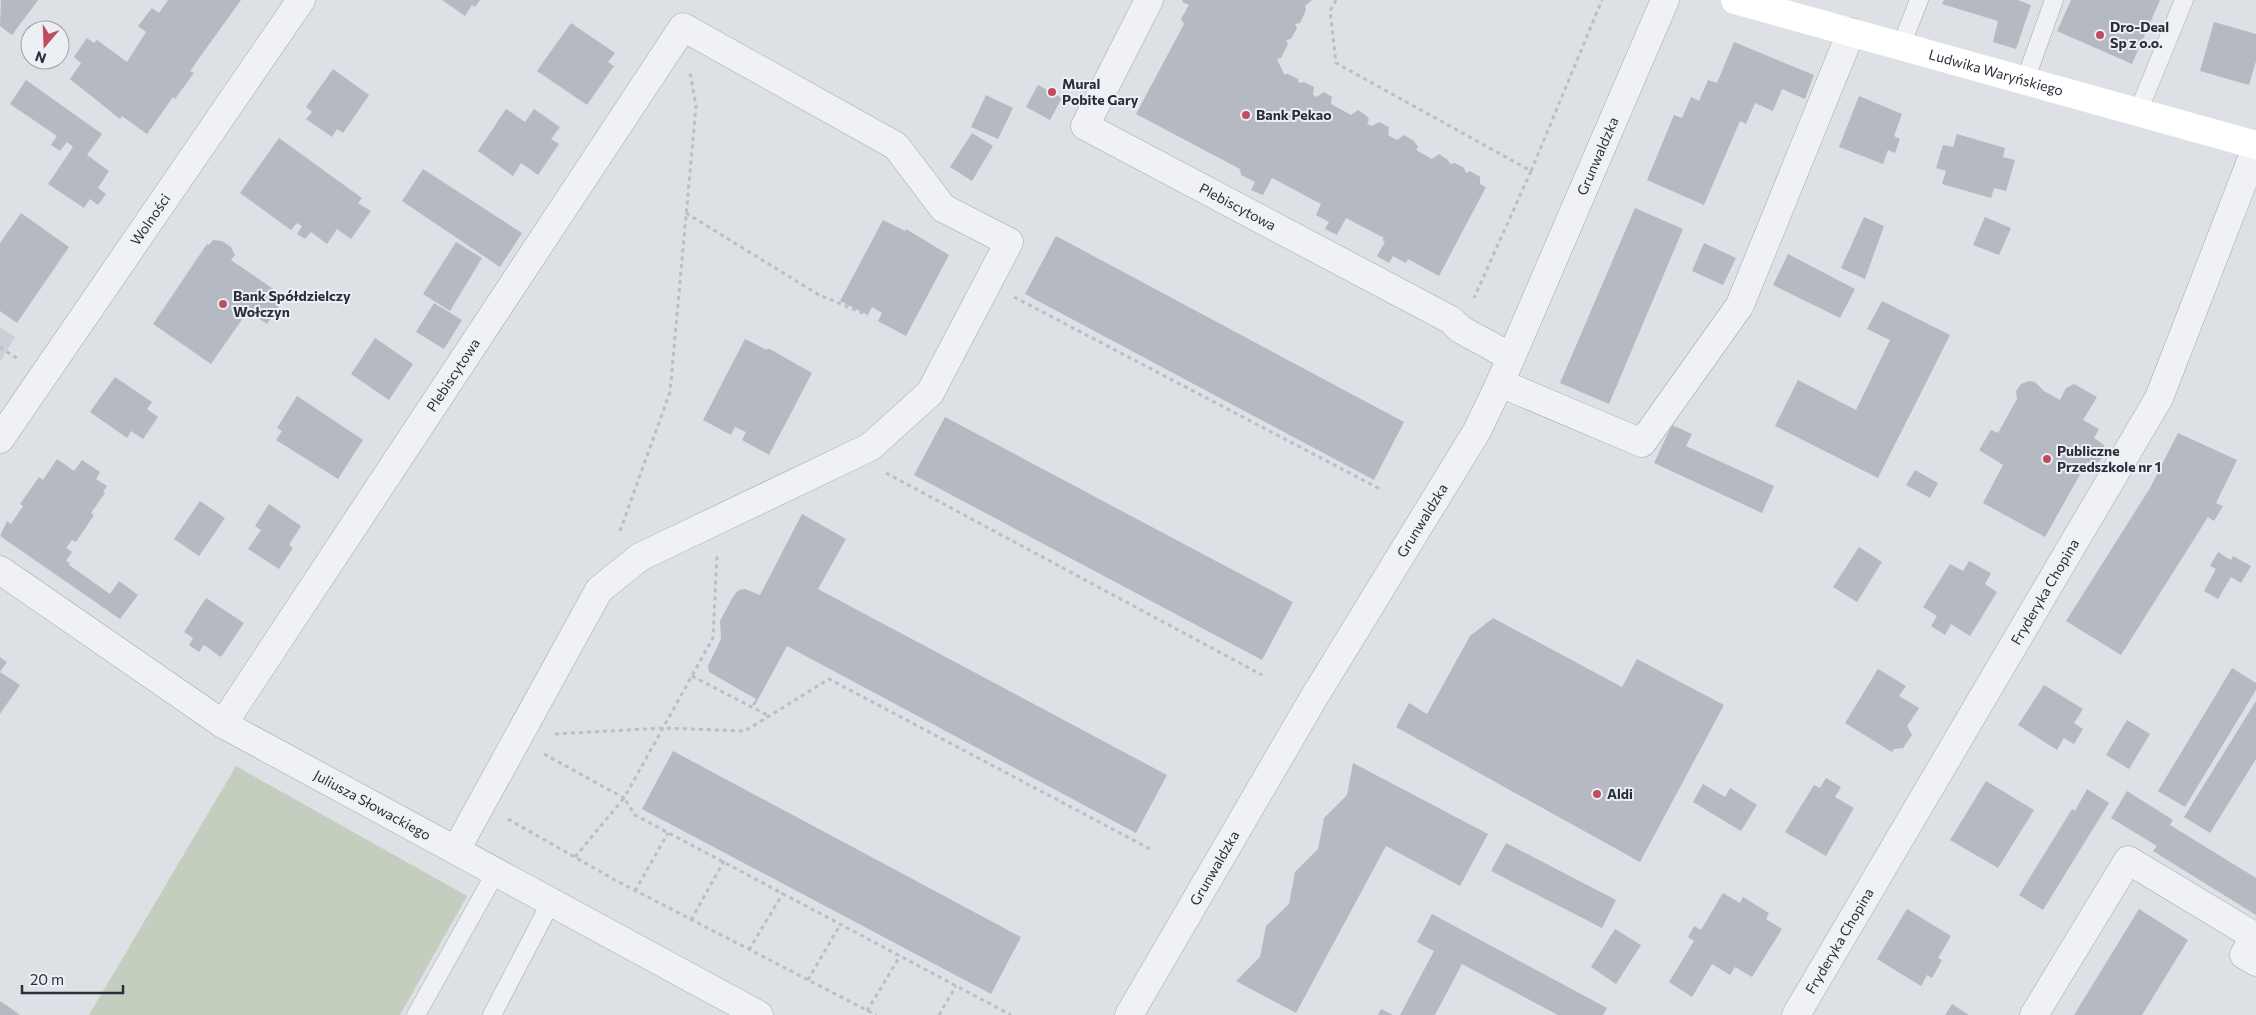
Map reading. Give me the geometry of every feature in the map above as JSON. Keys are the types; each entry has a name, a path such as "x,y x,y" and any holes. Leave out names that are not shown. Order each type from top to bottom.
{"street":[{"name":"Wolności","path":"0,439 302,0"},
{"name":"Plebiscytowa","path":"1149,0 1085,126 1451,320 1460,329 1511,357"},
{"name":"Grunwaldzka","path":"1129,1015 1313,699 1477,431 1500,383 1665,0"},
{"name":"Ludwika Waryńskiego","path":"1735,0 2138,112 2256,147"},
{"name":"Plebiscytowa","path":"223,724 683,27"},
{"path":"456,850 600,590 640,557 870,447 930,393 1009,242 943,208 896,146 683,27"},
{"path":"1500,383 1642,443 1646,434 1740,305 1851,32"},
{"name":"Fryderyka Chopina","path":"1796,1015 2159,398 2256,147"},
{"name":"Juliusza Słowackiego","path":"0,570 223,724 760,1015"},
{"path":"2034,1015 2128,860 2254,936 2244,955 2256,962"}],"lane":[{"path":"1901,46 1920,0"},
{"path":"2025,81 2054,0"},
{"path":"2138,112 2184,0"},
{"path":"416,1015 496,872"},
{"path":"492,1015 551,902"}],"path":[{"path":"1336,0 1330,11 1336,63 1531,171"},
{"path":"1460,329 1531,171 1602,0"},
{"path":"619,536 670,392 696,106 683,27"},
{"path":"686,213 819,295 868,316"},
{"path":"1013,296 1380,489"},
{"path":"884,472 1262,675"},
{"path":"575,857 624,798 713,638 717,552"},
{"path":"692,676 770,716"},
{"path":"549,734 663,728 745,731 829,679 1152,850"},
{"path":"541,752 624,798 635,814 668,833 724,861 1011,1015"},
{"path":"481,804 635,891 876,1015"},
{"path":"635,891 668,833"},
{"path":"691,920 724,861"},
{"path":"749,950 783,893"},
{"path":"808,980 841,924"},
{"path":"867,1011 900,956"},
{"path":"939,1015 956,986"}],"shaded area":[{"path":"0,327 15,337 0,362"}],"green space":[{"path":"236,766 467,896 400,1015 89,1015"}],"building":[{"path":"1,0 38,0 23,20 20,20 20,24 12,35 0,26"},
{"path":"168,0 241,0 190,71 194,73 175,99 173,97 147,134 122,116 120,119 70,79 81,63 74,57 87,38 94,43 97,40 127,62 146,32 138,26 152,8 159,13"},
{"path":"442,0 480,0 475,7 472,5 465,16"},
{"path":"1183,0 1312,0 1305,6 1306,10 1300,23 1295,24 1297,28 1291,39 1286,40 1288,44 1281,58 1277,59 1284,74 1298,79 1299,83 1304,82 1314,87 1313,95 1317,97 1324,92 1332,97 1331,104 1351,115 1358,110 1367,116 1369,120 1367,124 1372,126 1379,122 1389,127 1388,135 1397,140 1404,135 1414,141 1418,147 1416,150 1432,159 1439,154 1448,160 1450,164 1455,163 1464,168 1466,173 1470,171 1480,177 1480,184 1486,187 1439,276 1408,259 1406,263 1393,256 1389,263 1377,256 1385,242 1382,240 1384,238 1346,218 1337,235 1325,229 1329,222 1316,215 1321,204 1272,178 1263,195 1251,190 1255,182 1241,175 1240,169 1136,114 1184,24 1181,19 1189,5 1182,2"},
{"path":"1944,0 2018,0 2031,5 2016,49 1993,42 1998,21 1942,4"},
{"path":"2071,0 2160,0 2132,64 2057,31"},
{"path":"2214,22 2256,34 2256,61 2249,85 2200,71"},
{"path":"571,23 615,53 608,62 614,66 587,105 537,71"},
{"path":"1734,42 1814,75 1805,99 1782,89 1773,111 1755,103 1746,124 1740,121 1704,205 1647,180 1674,115 1682,118 1691,97 1699,101 1708,80 1717,83"},
{"path":"333,69 369,95 343,133 337,129 332,137 306,119 312,112 306,107"},
{"path":"26,80 102,134 87,155 109,171 98,188 106,194 98,205 90,199 84,208 48,184 73,147 67,142 60,151 51,145 57,136 10,104"},
{"path":"1038,85 1062,98 1050,120 1026,107"},
{"path":"986,95 1013,108 998,139 971,127"},
{"path":"1859,96 1902,114 1894,136 1900,139 1895,153 1888,150 1883,164 1839,147"},
{"path":"506,109 525,122 534,109 560,127 551,139 559,144 538,175 521,163 513,176 478,151"},
{"path":"972,133 993,146 972,181 950,167"},
{"path":"1957,134 2005,148 2003,157 2015,160 2006,191 1994,188 1991,198 1942,184 1946,171 1936,168 1943,145 1953,147"},
{"path":"279,138 362,198 358,203 371,211 351,239 337,229 327,244 311,232 305,239 297,234 302,226 297,223 291,230 240,193"},
{"path":"423,169 522,233 500,267 402,201"},
{"path":"1635,208 1683,229 1609,404 1560,383"},
{"path":"21,213 69,247 17,323 0,311 0,243"},
{"path":"1864,217 1884,226 1865,279 1841,268"},
{"path":"1985,217 2011,228 1999,255 1973,245"},
{"path":"883,220 905,231 906,229 949,255 906,336 878,321 882,313 872,307 868,315 840,301"},
{"path":"1056,236 1404,422 1374,480 1025,294"},
{"name":"Bank Spółdzielczy Wołczyn","path":"213,240 222,241 231,247 235,255 231,260 285,297 267,324 248,311 211,364 153,324 207,244 209,245"},
{"path":"456,242 482,258 450,311 423,294"},
{"path":"1704,243 1736,258 1723,285 1692,271"},
{"path":"1788,254 1855,289 1840,318 1773,285"},
{"path":"1882,301 1950,335 1878,478 1775,426 1798,380 1856,410 1890,340 1867,329"},
{"path":"434,303 462,320 444,349 416,332"},
{"path":"375,338 413,364 389,400 351,374"},
{"path":"745,339 767,350 768,348 812,373 769,455 742,440 746,432 735,427 731,435 703,420"},
{"path":"115,377 152,402 147,409 158,417 143,439 131,431 127,438 90,412"},
{"name":"Publiczne Przedszkole nr 1","path":"2029,381 2035,382 2044,391 2060,400 2066,388 2074,384 2097,397 2083,420 2099,429 2094,438 2104,445 2105,451 2100,461 2093,464 2087,462 2045,537 1983,503 2003,465 1979,450 1991,430 1998,433 2017,399 2016,391 2021,384"},
{"path":"297,396 363,440 338,479 276,440 282,431 277,428"},
{"path":"945,417 1293,602 1262,660 914,475"},
{"path":"1672,425 1692,434 1686,446 1774,486 1762,513 1654,463"},
{"path":"2178,433 2237,460 2216,503 2223,506 2214,521 2208,517 2121,655 2066,621 2150,488"},
{"path":"57,459 74,471 82,460 100,472 96,479 107,486 103,492 105,493 91,513 94,515 76,542 72,540 66,548 72,552 66,561 110,594 119,581 138,595 120,619 0,536 7,521 11,524 23,506 20,504 39,477 43,480"},
{"path":"1915,470 1938,483 1930,498 1906,485"},
{"path":"200,501 225,518 199,556 174,539"},
{"path":"269,504 301,526 289,545 293,548 279,569 248,549 261,530 255,526"},
{"path":"802,514 846,539 818,589 1167,775 1136,833 787,646 755,705 752,705 756,699 709,672 708,666 721,639 720,621 734,595 739,590 745,589 760,595"},
{"path":"1859,547 1882,562 1857,602 1833,587"},
{"path":"2218,552 2231,560 2233,556 2251,566 2241,583 2231,577 2218,599 2204,591 2216,569 2210,566"},
{"path":"1969,561 1991,573 1985,584 1997,592 1970,636 1951,624 1945,635 1931,626 1937,616 1923,607 1950,564 1963,571"},
{"path":"206,598 244,623 221,657 204,645 199,652 189,645 193,638 184,632"},
{"name":"Aldi","path":"1493,618 1622,687 1637,659 1724,705 1640,862 1396,727 1409,703 1427,714 1470,636"},
{"path":"0,657 7,662 0,672"},
{"path":"2232,668 2256,683 2256,690 2185,807 2158,791"},
{"path":"1878,669 1906,686 1899,696 1919,708 1907,726 1912,735 1903,748 1894,749 1892,752 1845,723"},
{"path":"0,672 20,685 0,714"},
{"path":"2044,685 2083,709 2074,723 2083,729 2074,744 2064,738 2057,750 2018,725"},
{"path":"2256,701 2256,759 2210,833 2184,817"},
{"path":"2127,720 2150,734 2129,769 2106,755"},
{"path":"673,751 1021,937 991,994 642,809"},
{"path":"1353,763 1488,834 1460,886 1386,846 1296,1013 1236,981 1260,957 1266,926 1289,904 1295,872 1318,849 1324,818 1347,795"},
{"path":"1826,778 1841,787 1835,797 1854,808 1826,856 1785,832 1814,785 1820,788"},
{"path":"1986,781 2034,810 1998,868 1950,840"},
{"path":"1703,784 1725,797 1730,788 1757,805 1741,831 1693,802"},
{"path":"2087,789 2109,803 2043,910 2019,895 2072,809 2075,811"},
{"path":"2127,791 2173,820 2170,825 2256,878 2256,915 2153,851 2157,846 2111,818"},
{"path":"1506,843 1616,900 1602,928 1491,871"},
{"path":"1723,893 1740,903 1743,897 1769,913 1766,919 1782,929 1752,977 1735,967 1730,975 1712,964 1692,997 1669,982 1694,941 1688,937 1694,926 1701,930"},
{"path":"1907,909 1951,936 1938,958 1942,960 1932,978 1927,975 1921,986 1877,959"},
{"path":"2139,909 2188,940 2142,1015 2074,1015"},
{"path":"1432,914 1607,1008 1603,1015 1558,1015 1462,964 1435,1015 1400,1015 1434,951 1417,942"},
{"path":"1615,929 1641,945 1616,984 1591,967"},
{"path":"0,1001 12,1009 20,1015 0,1015"},
{"path":"1952,1004 1969,1015 1945,1015"},
{"path":"1381,1009 1393,1015 1378,1015"}],"place":[{"name":"Dro-Deal Sp z o.o.","path":"2100,35"},
{"name":"Mural Pobite Gary","path":"1052,92"},
{"name":"Bank Pekao","path":"1246,115"},
{"name":"Bank Spółdzielczy Wołczyn","path":"223,304"},
{"name":"Publiczne Przedszkole nr 1","path":"2047,459"},
{"name":"Aldi","path":"1597,794"}]}
